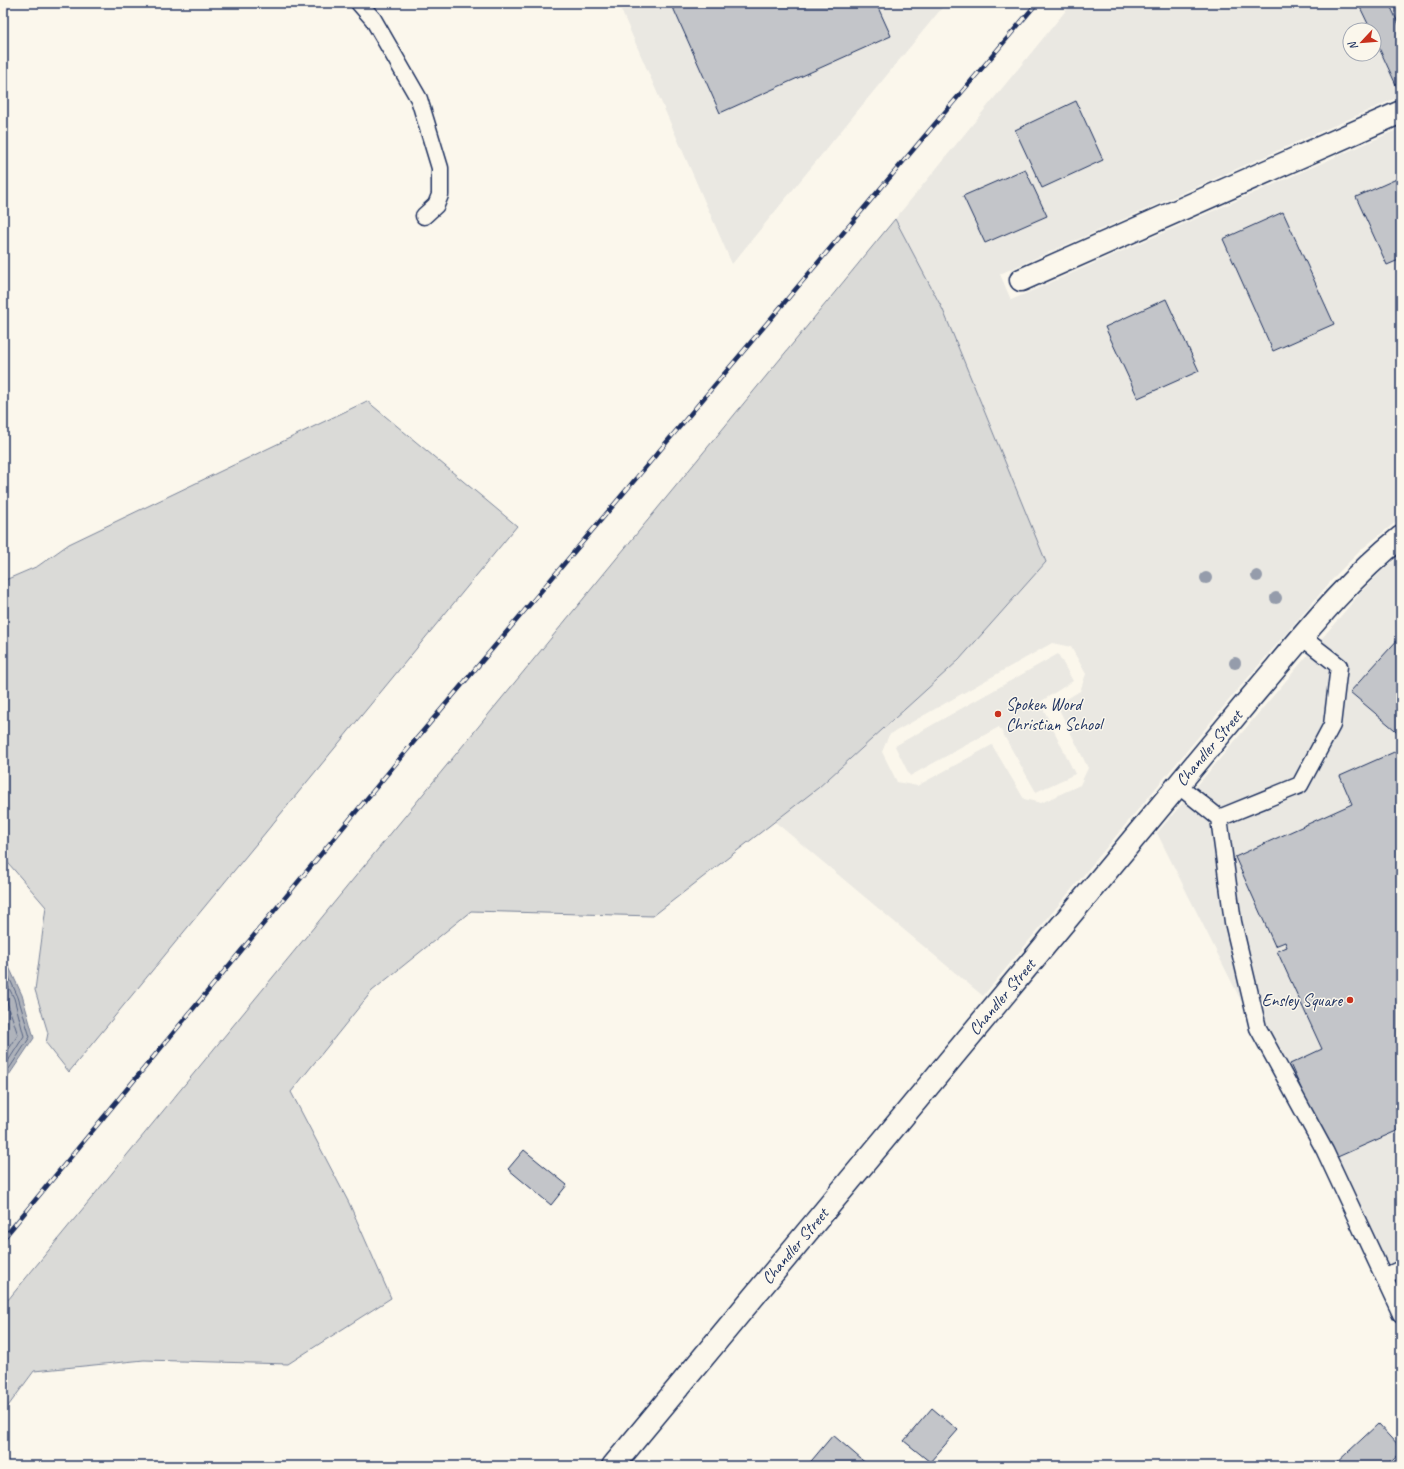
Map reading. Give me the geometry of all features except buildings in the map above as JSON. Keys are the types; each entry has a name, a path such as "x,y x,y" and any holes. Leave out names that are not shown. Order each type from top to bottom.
{"street":[{"path":"1021,280 1401,112"},
{"name":"Chandler Street","path":"613,1466 1178,785 1350,582 1374,559 1401,537"}],"lane":[{"path":"359,3 373,19 419,99 430,135 440,168 440,195 436,205 424,216"},
{"path":"1219,818 1300,785 1332,725 1339,666 1303,638"},
{"path":"1178,785 1219,818 1233,922 1258,1028 1325,1151 1401,1314"},
{"path":"1384,1277 1401,1269"}],"shaded area":[{"path":"618,3 946,3 732,264"},
{"path":"1072,3 1401,3 1401,96 1000,274 1011,300 1401,128 1401,518 1363,548 1337,574 1234,694 983,996 774,821 818,788 959,660 1046,562 943,310 895,219","holes":["1052,643 1071,647 1086,674 1080,691 1057,705 1088,768 1080,785 1041,803 1024,799 992,745 917,786 897,782 882,752 889,735"]},
{"path":"895,219 943,310 1046,562 959,660 818,788 653,916 471,911 372,991 291,1092 349,1203 391,1298 288,1364 144,1360 34,1371 3,1413 3,1306"},
{"path":"367,401 517,526 69,1072 46,1043 48,1033 35,990 46,907 3,857 3,581 38,566 69,544"},
{"path":"1401,555 1401,1320 1157,833 1362,591 1384,569"},
{"name":"Spoken Word Christian School","path":"1058,654 1073,681 1040,702 1075,774 1036,792 999,727 910,776 895,746"}],"water":[{"path":"3,954 22,995 34,1038 3,1084"}],"railway":[{"path":"3,1239 407,750 1037,3"}],"place":[{"name":"Spoken Word Christian School","path":"998,714"},
{"name":"Ensley Square","path":"1350,1000"}]}
